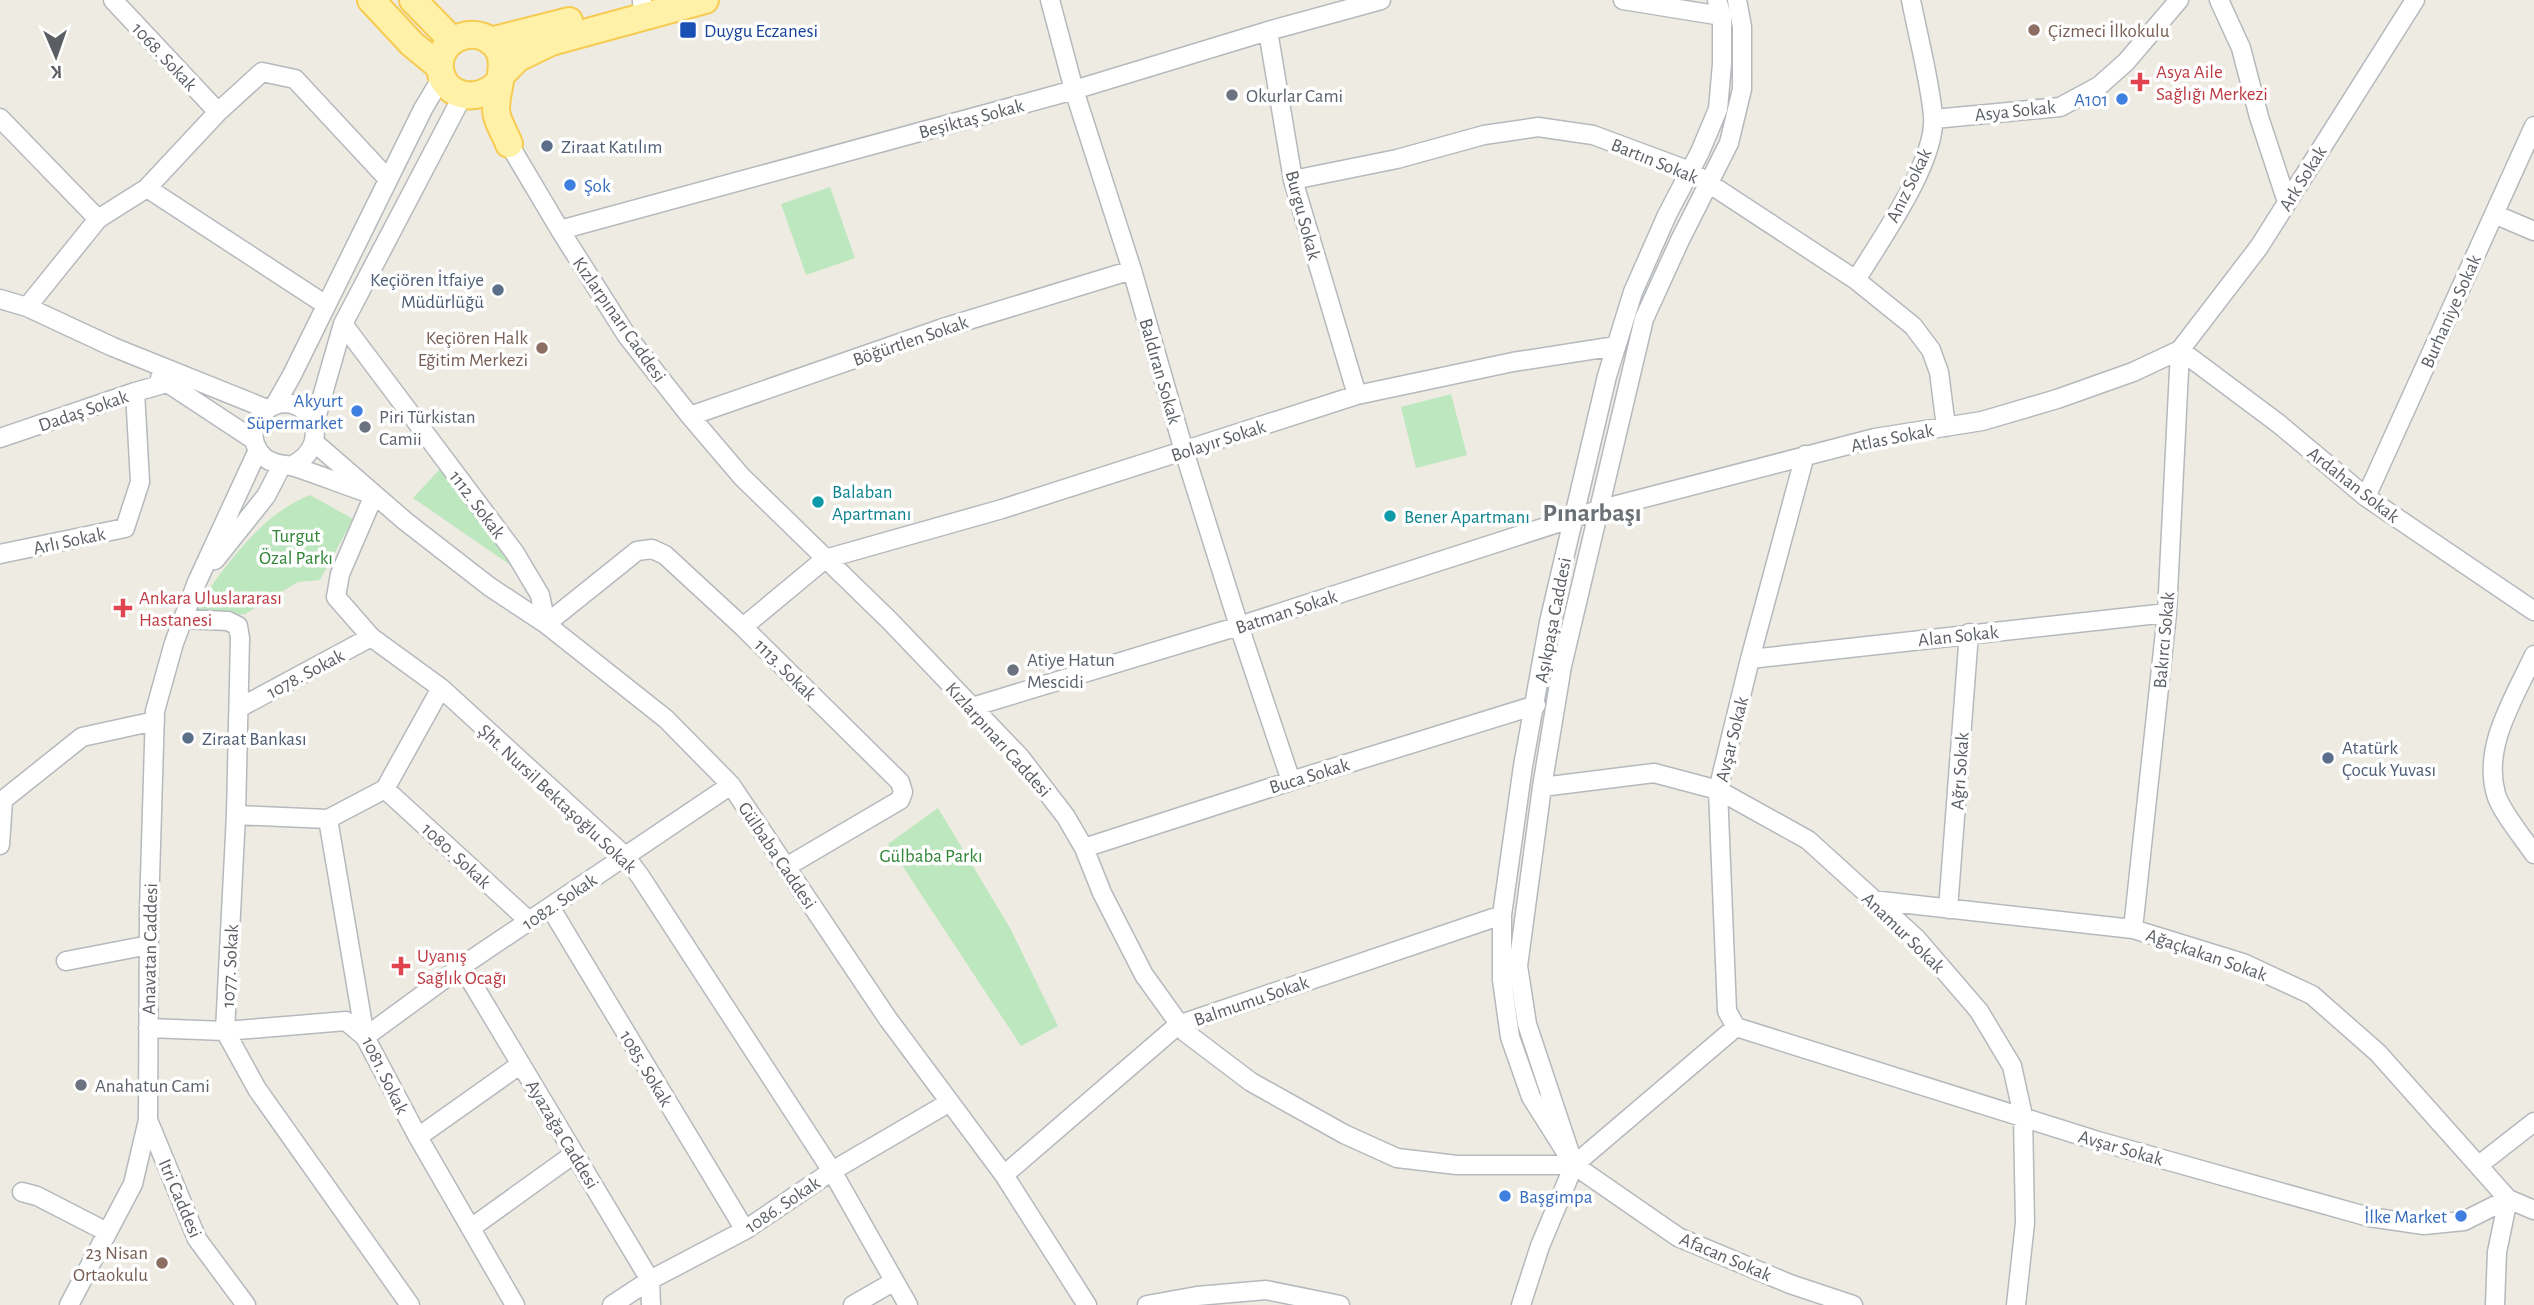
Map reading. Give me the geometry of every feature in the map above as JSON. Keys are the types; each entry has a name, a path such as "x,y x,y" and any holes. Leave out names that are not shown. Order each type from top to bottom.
{"main road":[{"path":"371,0 441,72 454,91 464,95 481,95 491,91 517,58 551,42 705,0"},
{"path":"413,0 452,40"},
{"path":"491,41 645,1"},
{"path":"441,72 441,57 452,40 467,34 483,36 491,41 502,58 496,112 509,144"},
{"path":"464,95 509,144"}],"street":[{"name":"1068. Sokak","path":"113,0 218,112"},
{"name":"Baldıran Sokak","path":"1050,0 1074,90 1132,270 1238,626 1291,780"},
{"name":"Beşiktaş Sokak","path":"560,230 1074,90 1381,0"},
{"path":"1623,0 1719,8"},
{"name":"Aşıkpaşa Caddesi","path":"1574,1165 1527,1024 1518,967 1542,787 1562,666 1644,319 1729,144 1742,89 1742,27 1737,0"},
{"name":"Anız Sokak","path":"1856,280 1909,191 1927,150 1934,119 1911,0"},
{"name":"Asya Sokak","path":"1934,119 2060,107 2099,86 2126,62 2179,0"},
{"path":"2219,0 2241,48 2259,117 2287,202"},
{"name":"Ark Sokak","path":"2180,350 2259,247 2416,0"},
{"name":"Aşıkpaşa Caddesi","path":"1574,1165 1531,1097 1510,1037 1502,980 1502,915 1523,766 1549,622 1607,376 1633,292 1718,109 1722,64 1719,8"},
{"name":"Burgu Sokak","path":"1268,31 1293,180 1357,395"},
{"path":"27,307 98,219 147,188 218,112 262,72 295,79 388,179"},
{"path":"197,582 256,445 256,422 271,407 292,375 441,72"},
{"path":"197,582 266,496 287,465 304,458 314,434 343,324 464,95"},
{"path":"0,118 98,219"},
{"name":"Burhaniye Sokak","path":"2366,497 2534,126"},
{"name":"Bartın Sokak","path":"1293,180 1397,159 1484,135 1538,127 1593,135 1690,172 1709,183 1856,280 1913,326 1931,350 1939,372 1946,427"},
{"name":"Kızlarpınarı Caddesi","path":"509,144 627,336 690,416 743,477 890,621 1020,757 1066,817 1084,848 1102,893 1144,975 1178,1025 1251,1082 1344,1134 1397,1158 1457,1165 1574,1165"},
{"path":"147,188 326,305"},
{"path":"2494,214 2534,231"},
{"name":"Böğürtlen Sokak","path":"690,416 946,327 1132,270"},
{"path":"0,299 27,307 113,347 271,407 291,404 299,407 311,418 314,434"},
{"name":"1112. Sokak","path":"343,324 515,553 540,595 546,624"},
{"name":"Bolayır Sokak","path":"825,559 1002,509 1357,395 1513,362 1616,346"},
{"path":"113,347 256,445 265,458 374,495"},
{"name":"Atlas Sokak","path":"1598,510 1875,438 1982,421 2057,399 2133,372 2180,350"},
{"name":"Ardahan Sokak","path":"2180,350 2279,424 2366,497 2534,611"},
{"name":"Bakırcı Sokak","path":"2133,929 2167,613 2180,350"},
{"name":"Dadaş Sokak","path":"0,438 135,391 167,383"},
{"name":"Arlı Sokak","path":"0,554 125,528 140,482 135,391"},
{"name":"Gülbaba Caddesi","path":"314,434 374,495 490,587 546,624 666,719 730,785 888,1019 1004,1175 1087,1305"},
{"name":"Avşar Sokak","path":"1805,456 1718,790 1727,1011 1736,1027 2098,1141 2369,1217 2424,1224 2464,1221 2508,1199"},
{"name":"Şht. Nursil Bektaşoğlu Sokak","path":"374,495 340,573 336,597 371,638 441,688 625,856 832,1171 908,1305"},
{"name":"Batman Sokak","path":"972,707 1238,626 1598,510"},
{"name":"1113. Sokak","path":"546,624 636,551 652,550 665,555 744,627 900,782 903,792 900,800 786,867"},
{"path":"744,627 825,559"},
{"name":"Anavatan Caddesi","path":"69,1305 133,1184 148,1120 155,711 174,643 197,582"},
{"name":"Alan Sokak","path":"1750,659 2167,613"},
{"name":"1077. Sokak","path":"183,619 228,621 238,626 240,638 236,815 225,1031 257,1089 410,1305"},
{"name":"Ağrı Sokak","path":"1948,909 1969,634"},
{"name":"1078. Sokak","path":"239,709 371,638"},
{"path":"2534,655 2501,726 2491,763 2496,796 2534,854"},
{"path":"236,815 328,819 385,789 441,688"},
{"name":"Buca Sokak","path":"1084,848 1291,780 1536,705"},
{"path":"0,845 2,798 82,737 155,721"},
{"name":"Anamur Sokak","path":"1542,787 1654,773 1718,790 1808,839 1917,939 1979,1011 2012,1066 2023,1116 2025,1223 2016,1305"},
{"name":"1082. Sokak","path":"365,1037 463,966 730,785"},
{"name":"1080. Sokak","path":"385,789 529,921"},
{"name":"1081. Sokak","path":"328,819 365,1037 418,1138 515,1305"},
{"name":"Ağaçkakan Sokak","path":"1872,900 2133,929 2243,963 2312,995 2378,1053 2508,1199 2534,1210"},
{"name":"1085. Sokak","path":"550,907 745,1230"},
{"name":"Balmumu Sokak","path":"1004,1175 1178,1025 1502,915"},
{"path":"66,961 149,945"},
{"name":"Ayazağa Caddesi","path":"463,966 650,1280 651,1305"},
{"path":"148,1028 225,1031 346,1021 365,1037"},
{"path":"1521,1305 1540,1245 1574,1165 1736,1027"},
{"path":"418,1138 521,1064"},
{"name":"1086. Sokak","path":"612,1305 650,1280 745,1230 832,1171 950,1102"},
{"name":"Itri Caddesi","path":"148,1120 197,1239 246,1305"},
{"path":"2479,1165 2534,1122"},
{"path":"471,1228 574,1154"},
{"name":"Afacan Sokak","path":"1574,1165 1678,1237 1790,1284 1853,1305"},
{"path":"22,1192 37,1196 107,1232"},
{"path":"2495,1305 2497,1252 2508,1199"},
{"path":"853,1305 893,1282"},
{"path":"1147,1305 1197,1296 1266,1290 1340,1305"}],"green space":[{"path":"830,187 855,258 806,275 781,204"},
{"path":"1451,394 1467,455 1416,468 1401,407"},
{"path":"440,469 516,569 413,498"},
{"name":"Turgut Özal Parkı","path":"310,495 353,519 320,580 298,582 245,614 213,618 191,613 229,562 258,530 291,504"},
{"name":"Gülbaba Parkı","path":"938,808 1010,928 1058,1026 1021,1046 888,844"}],"place":[{"name":"Duygu Eczanesi","path":"688,30"},
{"name":"Çizmeci İlkokulu","path":"2034,30"},
{"name":"Asya Aile Sağlığı Merkezi","path":"2140,82"},
{"name":"Okurlar Cami","path":"1232,95"},
{"name":"A101","path":"2122,99"},
{"name":"Ziraat Katılım","path":"547,146"},
{"name":"Şok","path":"570,185"},
{"name":"Keçiören İtfaiye Müdürlüğü","path":"498,290"},
{"name":"Keçiören Halk Eğitim Merkezi","path":"542,348"},
{"name":"Akyurt Süpermarket","path":"357,411"},
{"name":"Piri Türkistan Camii","path":"365,427"},
{"name":"Balaban Apartmanı","path":"818,502"},
{"name":"Bener Apartmanı","path":"1390,516"},
{"name":"Ankara Uluslararası Hastanesi","path":"123,608"},
{"name":"Atiye Hatun Mescidi","path":"1013,670"},
{"name":"Ziraat Bankası","path":"188,738"},
{"name":"Atatürk Çocuk Yuvası","path":"2328,758"},
{"name":"Uyanış Sağlık Ocağı","path":"401,966"},
{"name":"Anahatun Cami","path":"81,1085"},
{"name":"Başgimpa","path":"1505,1196"},
{"name":"İlke Market","path":"2461,1216"},
{"name":"23 Nisan Ortaokulu","path":"162,1263"}],"district":[{"name":"Pınarbaşı","path":"1592,512"}]}
